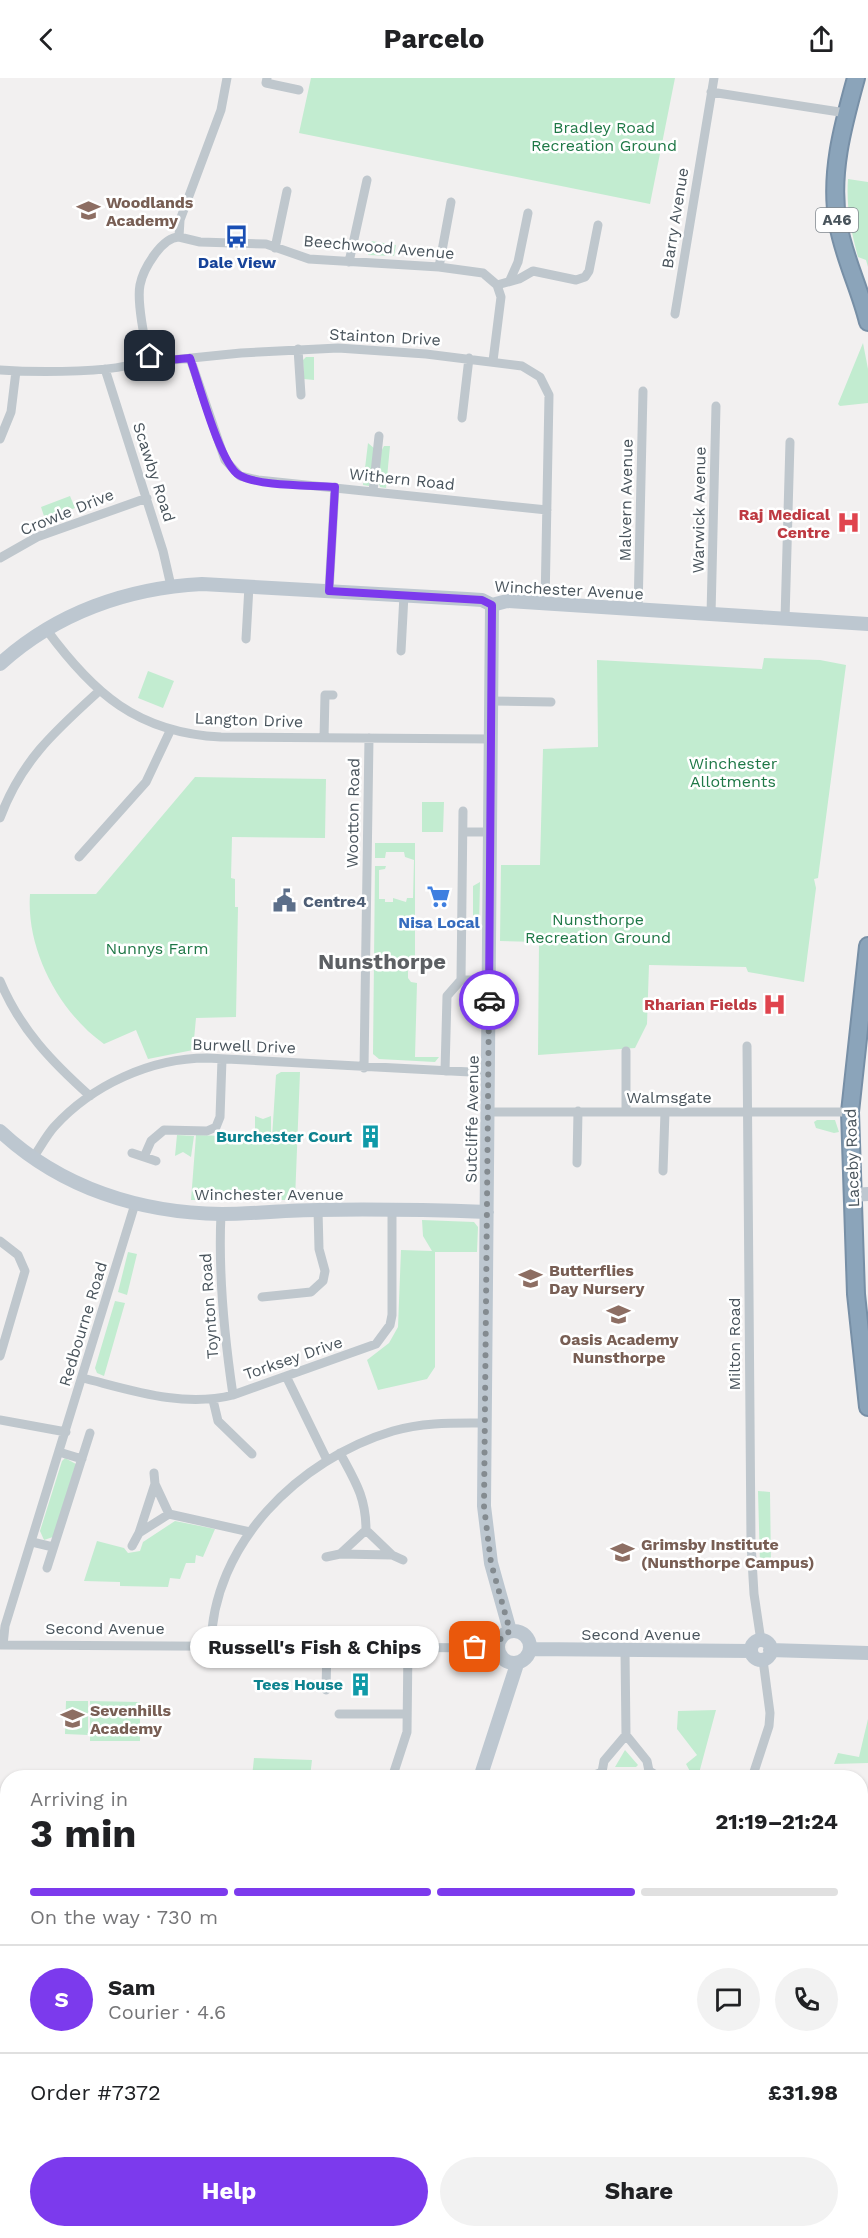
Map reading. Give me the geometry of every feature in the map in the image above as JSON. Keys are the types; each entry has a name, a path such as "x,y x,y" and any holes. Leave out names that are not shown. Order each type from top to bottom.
{"highway":[{"name":"A46","path":"856,78 846,113 835,178 838,223 868,322"},
{"name":"Laceby Road","path":"868,946 850,1112 860,1195 856,1294 868,1407"}],"street":[{"path":"150,356 140,285 163,244 169,238 179,237 180,220 221,110 227,78"},
{"path":"267,78 266,82 299,90"},
{"name":"Barry Avenue","path":"675,314 714,78"},
{"path":"711,92 846,113"},
{"path":"349,262 367,180"},
{"path":"276,248 287,191"},
{"path":"439,267 451,202"},
{"path":"510,280 518,262 528,213"},
{"path":"493,361 501,297 497,285 519,279 533,272 576,279 585,277 589,272 598,225"},
{"name":"Beechwood Avenue","path":"179,237 200,242 254,243 303,258 476,270 490,276 497,285"},
{"path":"298,350 301,395"},
{"name":"Stainton Drive","path":"0,370 105,369 138,364 150,356 158,361 298,350 382,350 469,358 530,368 548,388 544,604"},
{"name":"Withern Road","path":"190,358 225,460 234,471 258,480 373,490 547,510"},
{"path":"462,418 469,358"},
{"name":"Scawby Road","path":"105,369 147,498 171,586"},
{"path":"0,439 11,412 16,371"},
{"name":"Malvern Avenue","path":"638,611 643,391"},
{"name":"Warwick Avenue","path":"711,615 716,406"},
{"path":"373,490 379,436"},
{"path":"785,619 790,442"},
{"path":"329,591 335,487"},
{"name":"Crowle Drive","path":"0,558 37,537 147,498"},
{"name":"Winchester Avenue","path":"0,664 46,629 105,602 171,586 249,586 482,600 492,605 507,602 868,624"},
{"path":"246,639 249,586"},
{"path":"401,651 404,595"},
{"name":"Sutcliffe Avenue","path":"492,605 484,1423 486,1533 510,1631"},
{"name":"Langton Drive","path":"46,629 71,664 98,692 134,715 171,729 208,736 491,739"},
{"path":"0,818 20,774 42,744 98,692"},
{"path":"324,695 324,738"},
{"path":"491,701 551,702"},
{"path":"78,857 146,782 171,729"},
{"name":"Wootton Road","path":"364,1068 369,738"},
{"path":"445,1071 447,996 461,980 463,811"},
{"path":"463,832 490,832"},
{"path":"461,980 489,980"},
{"path":"0,981 13,1010 31,1038 90,1096"},
{"name":"Milton Road","path":"747,1046 751,1543 761,1650 770,1713 769,1726 755,1770"},
{"path":"626,1051 626,1112"},
{"path":"144,1157 151,1141 164,1130 207,1131 216,1127 220,1117 222,1059"},
{"name":"Burwell Drive","path":"33,1158 54,1127 90,1096 133,1072 179,1060 222,1059 489,1073"},
{"path":"577,1163 578,1111"},
{"name":"Walmsgate","path":"488,1112 850,1112"},
{"path":"663,1171 665,1112"},
{"name":"Winchester Avenue","path":"0,1131 33,1158 86,1188 135,1204 221,1214 392,1209 487,1212"},
{"path":"132,1153 156,1161"},
{"name":"Redbourne Road","path":"1,1645 135,1204"},
{"name":"Torksey Drive","path":"83,1378 168,1398 213,1400 376,1344 385,1335 392,1315 392,1209"},
{"path":"262,1297 311,1292 323,1281 325,1271 319,1249 318,1210"},
{"name":"Toynton Road","path":"221,1214 219,1256 222,1320 233,1395"},
{"path":"0,1242 18,1255 25,1271 3,1334 0,1356"},
{"path":"286,1376 327,1460"},
{"path":"213,1400 218,1421 252,1454"},
{"path":"0,1420 66,1432"},
{"path":"211,1647 212,1626 223,1583 250,1532 289,1488 340,1453 395,1431 427,1425 484,1423"},
{"path":"47,1568 90,1433"},
{"path":"59,1452 82,1459"},
{"path":"340,1453 362,1494 366,1508 366,1530 392,1555 403,1560"},
{"path":"154,1473 155,1484 169,1514"},
{"path":"132,1546 140,1533 155,1484"},
{"path":"140,1533 169,1514 250,1532"},
{"path":"340,1554 366,1530"},
{"path":"32,1542 53,1547"},
{"path":"326,1557 340,1554 392,1555"},
{"path":"483,1770 517,1664 525,1659 530,1649 526,1636 510,1631 501,1637 498,1648 503,1660 517,1664"},
{"name":"Second Avenue","path":"1,1645 170,1644 211,1647 408,1645 498,1648"},
{"path":"395,1770 407,1732 408,1645"},
{"path":"326,1690 327,1646"},
{"name":"Second Avenue","path":"530,1649 868,1653"},
{"path":"625,1651 626,1735 647,1761 646,1770"},
{"path":"339,1714 407,1714"},
{"path":"605,1770 604,1761 626,1735"}],"green space":[{"name":"Bradley Road Recreation Ground","path":"311,78 675,78 650,204 299,133"},
{"path":"848,179 868,182 868,267 866,260 858,257 853,238 848,209"},
{"path":"371,241 396,245 394,256 368,255"},
{"path":"863,343 868,369 868,403 840,406 838,404"},
{"path":"306,357 314,357 314,380 304,379 303,360"},
{"path":"368,443 375,449 369,486 363,485"},
{"path":"384,446 390,446 386,488 380,487 378,478 379,460"},
{"path":"70,496 75,508 45,519 41,507"},
{"path":"764,658 820,660 846,665 818,878 814,879 816,888 804,982 748,972 746,967 649,965 647,1024 635,1048 538,1055 539,942 500,941 501,865 540,865 543,749 598,747 597,660 762,669"},
{"path":"148,671 174,681 163,708 138,698"},
{"name":"Nunnys Farm","path":"195,777 326,779 325,838 232,837 231,878 235,879 235,907 238,907 236,1017 196,1018 193,1050 148,1059 136,1030 104,1044 73,1015 60,997 40,958 30,915 30,894 96,894"},
{"path":"422,802 444,802 443,832 422,832"},
{"path":"375,843 415,843 415,963 408,964 408,978 411,982 417,983 415,1057 439,1057 435,1062 379,1059 373,1054 375,866 386,866 385,869 379,870 379,899 393,902 393,898 406,902 407,898 413,898 414,860 405,857 404,852 386,852 385,858 375,858"},
{"path":"480,882 479,927 473,923 473,886"},
{"path":"281,1072 300,1072 295,1200 191,1200 196,1135 272,1138 276,1075"},
{"path":"255,1116 263,1119 271,1116 271,1135 255,1134"},
{"path":"835,1120 839,1132 834,1133 816,1128 814,1122"},
{"path":"177,1135 194,1136 191,1157 183,1152 175,1156"},
{"path":"422,1220 474,1222 478,1227 477,1252 435,1252 435,1367 427,1379 378,1390 367,1360 389,1343 398,1327 401,1250 432,1251 423,1236"},
{"path":"128,1252 137,1254 127,1295 118,1292"},
{"path":"115,1301 125,1303 104,1376 97,1373 95,1368"},
{"path":"65,1458 76,1464 53,1537 44,1540 40,1531 62,1461"},
{"path":"758,1491 770,1492 771,1563 760,1564"},
{"path":"175,1521 215,1529 203,1557 196,1555 195,1563 186,1563 180,1579 170,1578 168,1587 120,1586 120,1582 84,1581 97,1541 124,1548 128,1553 140,1551 143,1542"},
{"path":"66,1701 88,1701 88,1735 65,1734"},
{"path":"90,1701 140,1702 140,1741 90,1741"},
{"path":"716,1710 700,1770 689,1770 686,1764 697,1755 677,1729 678,1711"},
{"path":"868,1719 868,1763 834,1764 838,1753 859,1757"},
{"path":"625,1750 638,1765 636,1767 615,1767"},
{"path":"254,1758 312,1760 311,1770 253,1770"}],"way so far":[{"path":"475,1647 498,1648 501,1637 510,1631 491,1563 486,1533 483,1478 489,1000"}],"place":[{"name":"Woodlands Academy","path":"88,211"},
{"name":"Dale View","path":"237,237"},
{"name":"Raj Medical Centre","path":"848,523"},
{"name":"Nisa Local","path":"439,897"},
{"name":"Centre4","path":"285,901"},
{"name":"Rharian Fields","path":"775,1004"},
{"name":"Burchester Court","path":"370,1136"},
{"name":"Butterflies Day Nursery","path":"531,1279"},
{"name":"Oasis Academy Nunsthorpe","path":"619,1314"},
{"name":"Grimsby Institute (Nunsthorpe Campus)","path":"623,1553"},
{"name":"Russell's Fish & Chips","path":"475,1647"},
{"name":"Tees House","path":"361,1684"},
{"name":"Sevenhills Academy","path":"72,1719"}],"district":[{"name":"Nunsthorpe","path":"382,961"}],"route":[{"path":"150,356 158,361 190,358 225,460 240,476 247,479 335,487 329,591 482,600 492,605 489,1000"}],"park label":[{"name":"Winchester Allotments","path":"733,772"},
{"name":"Nunsthorpe Recreation Ground","path":"598,928"}]}
